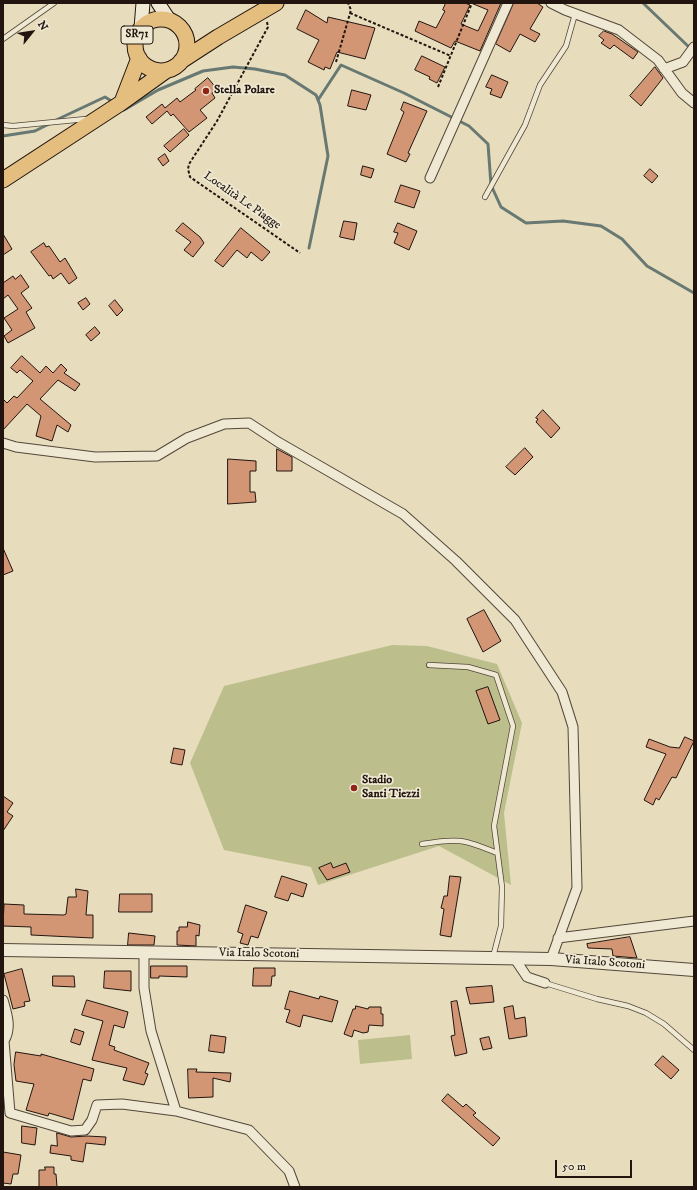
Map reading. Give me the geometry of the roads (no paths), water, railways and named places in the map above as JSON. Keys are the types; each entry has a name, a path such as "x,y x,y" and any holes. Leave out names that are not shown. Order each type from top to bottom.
{"main road":[{"path":"141,28 143,3"},
{"path":"158,3 170,21 183,31 199,37 218,37"},
{"path":"3,180 122,103 167,70 218,37 276,3"},
{"name":"SR71","path":"122,103 134,75 139,58 135,43 141,28 155,20 170,21"},
{"path":"181,61 187,46 183,31"},
{"name":"SR71","path":"139,58 152,69 167,70"}],"street":[{"path":"430,178 508,3"},
{"path":"551,3 575,14 618,30 658,60 682,93 694,103"},
{"path":"664,69 683,62 694,47"},
{"path":"3,443 16,447 95,456 157,456 187,438 224,424 249,423 285,446 403,514 456,561 515,620 562,692 573,727 577,888 551,959"},
{"path":"558,938 694,921"},
{"name":"Via Italo Scotoni","path":"3,950 551,959 694,970"},
{"path":"144,952 144,988 151,1031 176,1111"},
{"path":"515,959 527,977 546,983"},
{"path":"3,1000 9,1021 8,1035 3,1041 6,1113 71,1131 85,1130 92,1120 97,1105 122,1104 176,1111 249,1130 289,1171 295,1187"}],"lane":[{"path":"3,39 54,3"},
{"path":"485,197 525,125 540,85 566,46 575,14"},
{"path":"3,125 47,124 98,118"},
{"path":"429,665 468,667 496,675 513,726 494,826 502,887 501,926 493,958"},
{"path":"422,844 450,839 471,842 498,853"},
{"path":"546,983 597,999 628,1006 646,1013 664,1024 694,1050"}],"waterway":[{"path":"643,3 690,48"},
{"path":"318,100 341,65 404,93 469,126 488,144 491,185 501,207 526,223 563,221 601,226 622,239 647,266 694,293"},
{"path":"121,108 124,110 158,90 203,71 233,67 255,69 285,75 316,95 320,105 328,156 309,248"},
{"path":"54,121 105,97 113,102"},
{"path":"3,136 35,131 49,124"}],"place":[{"name":"Stella Polare","path":"206,91"},
{"name":"Stadio Santi Tiezzi","path":"354,788"}]}
